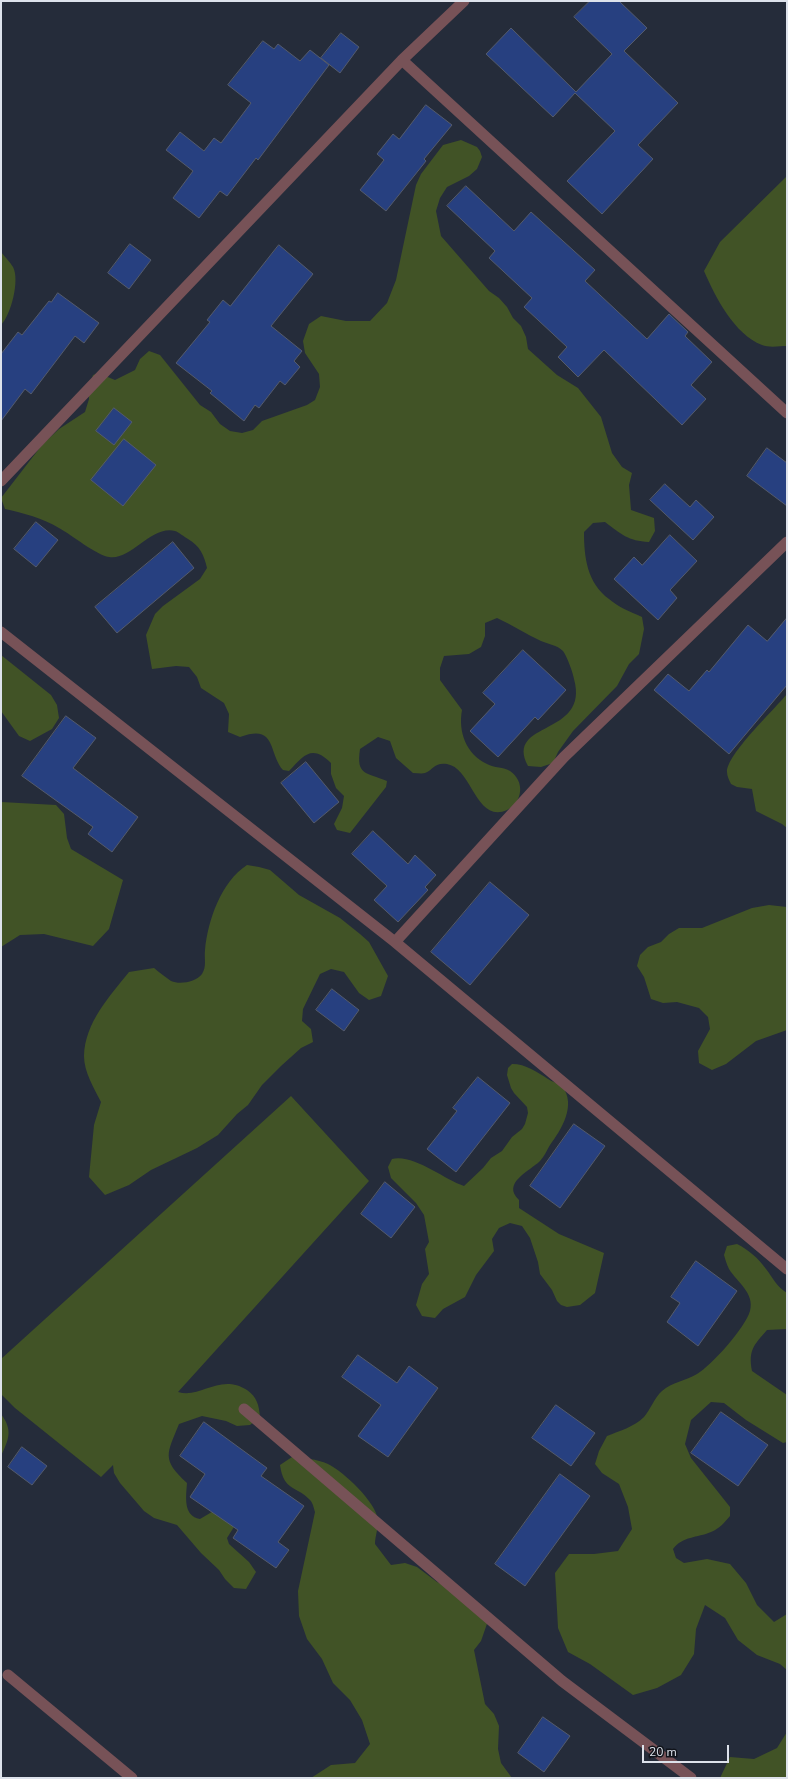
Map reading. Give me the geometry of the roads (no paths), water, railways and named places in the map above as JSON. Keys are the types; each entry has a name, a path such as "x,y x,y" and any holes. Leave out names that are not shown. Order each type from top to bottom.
{"street":[{"path":"1,481 402,60 464,1"},
{"path":"402,60 787,413"},
{"path":"395,942 564,757 787,542"},
{"path":"1,632 395,942 787,1269"},
{"path":"244,1409 562,1681 691,1778"},
{"path":"8,1675 132,1778"}]}
